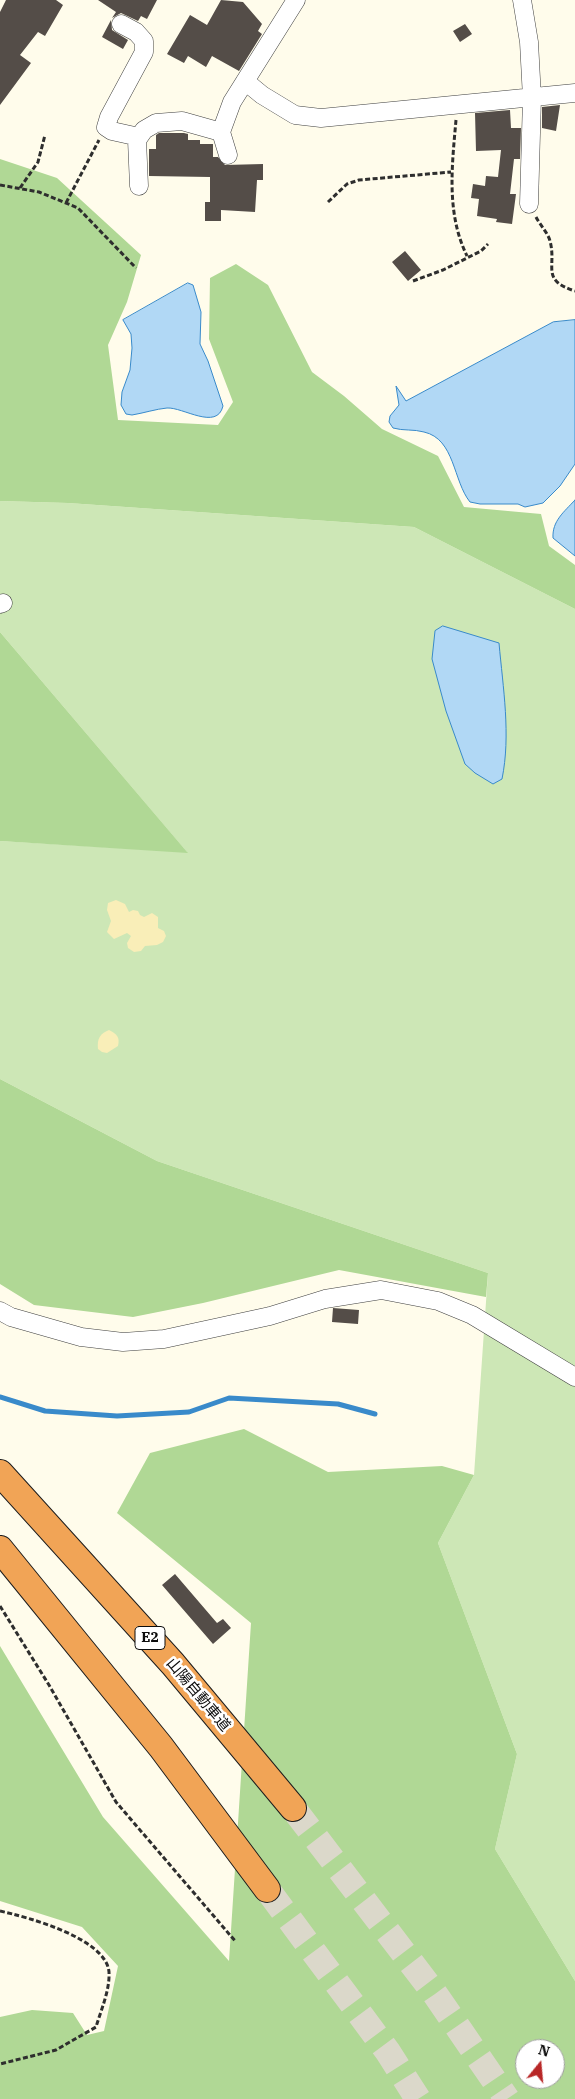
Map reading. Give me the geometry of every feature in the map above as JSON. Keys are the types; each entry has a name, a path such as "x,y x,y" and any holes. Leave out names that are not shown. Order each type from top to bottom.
{"highway":[{"name":"山陽自動車道","path":"0,1473 173,1664 293,1808"},
{"path":"0,1549 161,1747 268,1889"}],"street":[{"path":"228,155 221,132 232,102 296,0"},
{"path":"522,0 529,42 532,98 529,204"},
{"path":"121,24 136,32 144,42 144,52 109,117 106,127 112,132 139,137"},
{"path":"245,81 262,95 295,115 321,118 575,93"},
{"path":"139,186 137,140 144,130 156,123 182,121 221,132"},
{"path":"0,1311 11,1317 81,1337 123,1342 164,1339 270,1316 325,1299 381,1290 438,1301 472,1315 575,1377"}],"path":[{"path":"457,105 451,172 454,222 468,256"},
{"path":"66,203 106,127"},
{"path":"20,188 38,162 45,134"},
{"path":"328,202 347,184 359,180 451,172"},
{"path":"0,185 39,192 78,208 136,268"},
{"path":"529,204 550,240 552,270 555,281 561,287 575,291"},
{"path":"413,281 443,270 481,251 488,244"},
{"path":"0,1606 49,1685 116,1802 236,1942"},
{"path":"0,1911 28,1918 81,1939 93,1947 106,1961 109,1972 105,1998 96,2027 56,2050 0,2064"}],"green space":[{"path":"0,159 57,178 141,255 127,302 108,345 118,420 218,425 233,402 209,339 210,278 236,264 268,285 312,372 344,396 382,429 438,456 464,507 541,514 549,546 575,565 575,609 414,527 68,503 0,501"},
{"path":"0,501 68,503 414,527 575,609 575,1981 495,1849 517,1754 438,1543 474,1475 488,1273 157,1161 0,1079 0,841 187,852 0,632"},
{"path":"0,632 188,853 0,841"},
{"path":"0,1079 157,1161 488,1273 486,1297 339,1270 203,1303 133,1317 34,1305 0,1284"},
{"path":"244,1429 328,1472 442,1466 474,1475 438,1543 517,1754 495,1849 575,1981 575,2099 0,2099 0,2017 32,2010 73,2013 87,2035 104,2031 118,1966 82,1927 0,1901 0,1646 103,1817 229,1961 251,1623 117,1513 150,1453"}],"sand":[{"path":"116,900 125,904 129,912 133,910 138,911 144,917 152,913 158,917 158,928 164,931 166,936 163,942 157,945 145,946 141,951 134,952 128,948 127,943 131,936 127,933 114,939 107,932 111,921 107,910 108,903"},
{"path":"109,1030 117,1036 119,1040 118,1046 107,1053 102,1052 98,1049 98,1042 101,1035"}],"water":[{"path":"188,283 193,285 201,312 200,344 208,361 223,406 220,413 214,417 207,417 167,408 132,415 126,414 121,405 122,392 130,370 132,348 131,334 123,320"},
{"path":"575,320 575,464 560,486 543,503 525,507 518,504 480,504 470,502 464,493 448,452 442,443 434,436 424,432 393,428 389,422 390,416 399,405 396,386 406,401 553,322"},
{"path":"575,500 575,556 553,538 553,532 563,513"},
{"path":"443,626 499,643 506,746 502,779 493,784 475,773 465,764 446,711 432,659 435,631"}],"building":[{"path":"6,0 56,0 63,5 45,36 38,32 20,55 31,63 0,105 0,12"},
{"path":"98,0 157,0 147,19 141,16 138,21 121,13 112,18 116,12"},
{"path":"221,0 243,2 262,24 258,31 262,34 239,71 212,56 206,67 188,56 184,63 167,54 190,15 207,25"},
{"path":"111,20 112,30 128,40 123,49 102,37"},
{"path":"465,24 472,34 460,42 453,31"},
{"path":"560,105 556,131 542,128 542,107"},
{"path":"510,110 511,128 521,128 520,159 514,159 510,194 516,194 512,224 496,222 497,219 477,216 479,199 471,198 473,184 485,186 486,176 498,177 501,150 476,151 475,113"},
{"path":"159,133 184,133 188,134 188,140 200,140 200,144 213,144 213,157 218,157 225,165 263,164 263,180 257,180 255,212 221,210 221,221 205,221 205,202 210,202 210,177 149,176 149,149 156,149 156,135"},
{"path":"405,251 421,270 408,281 392,262"},
{"path":"333,1308 359,1310 358,1324 332,1322"},
{"path":"175,1574 217,1623 223,1619 231,1628 213,1644 162,1585"}],"waterway":[{"path":"0,1397 45,1411 117,1416 189,1412 229,1398 338,1404 375,1414"}],"tunnel":[{"path":"293,1808 435,1994 507,2099"},
{"path":"267,1889 388,2052 418,2099"}]}
